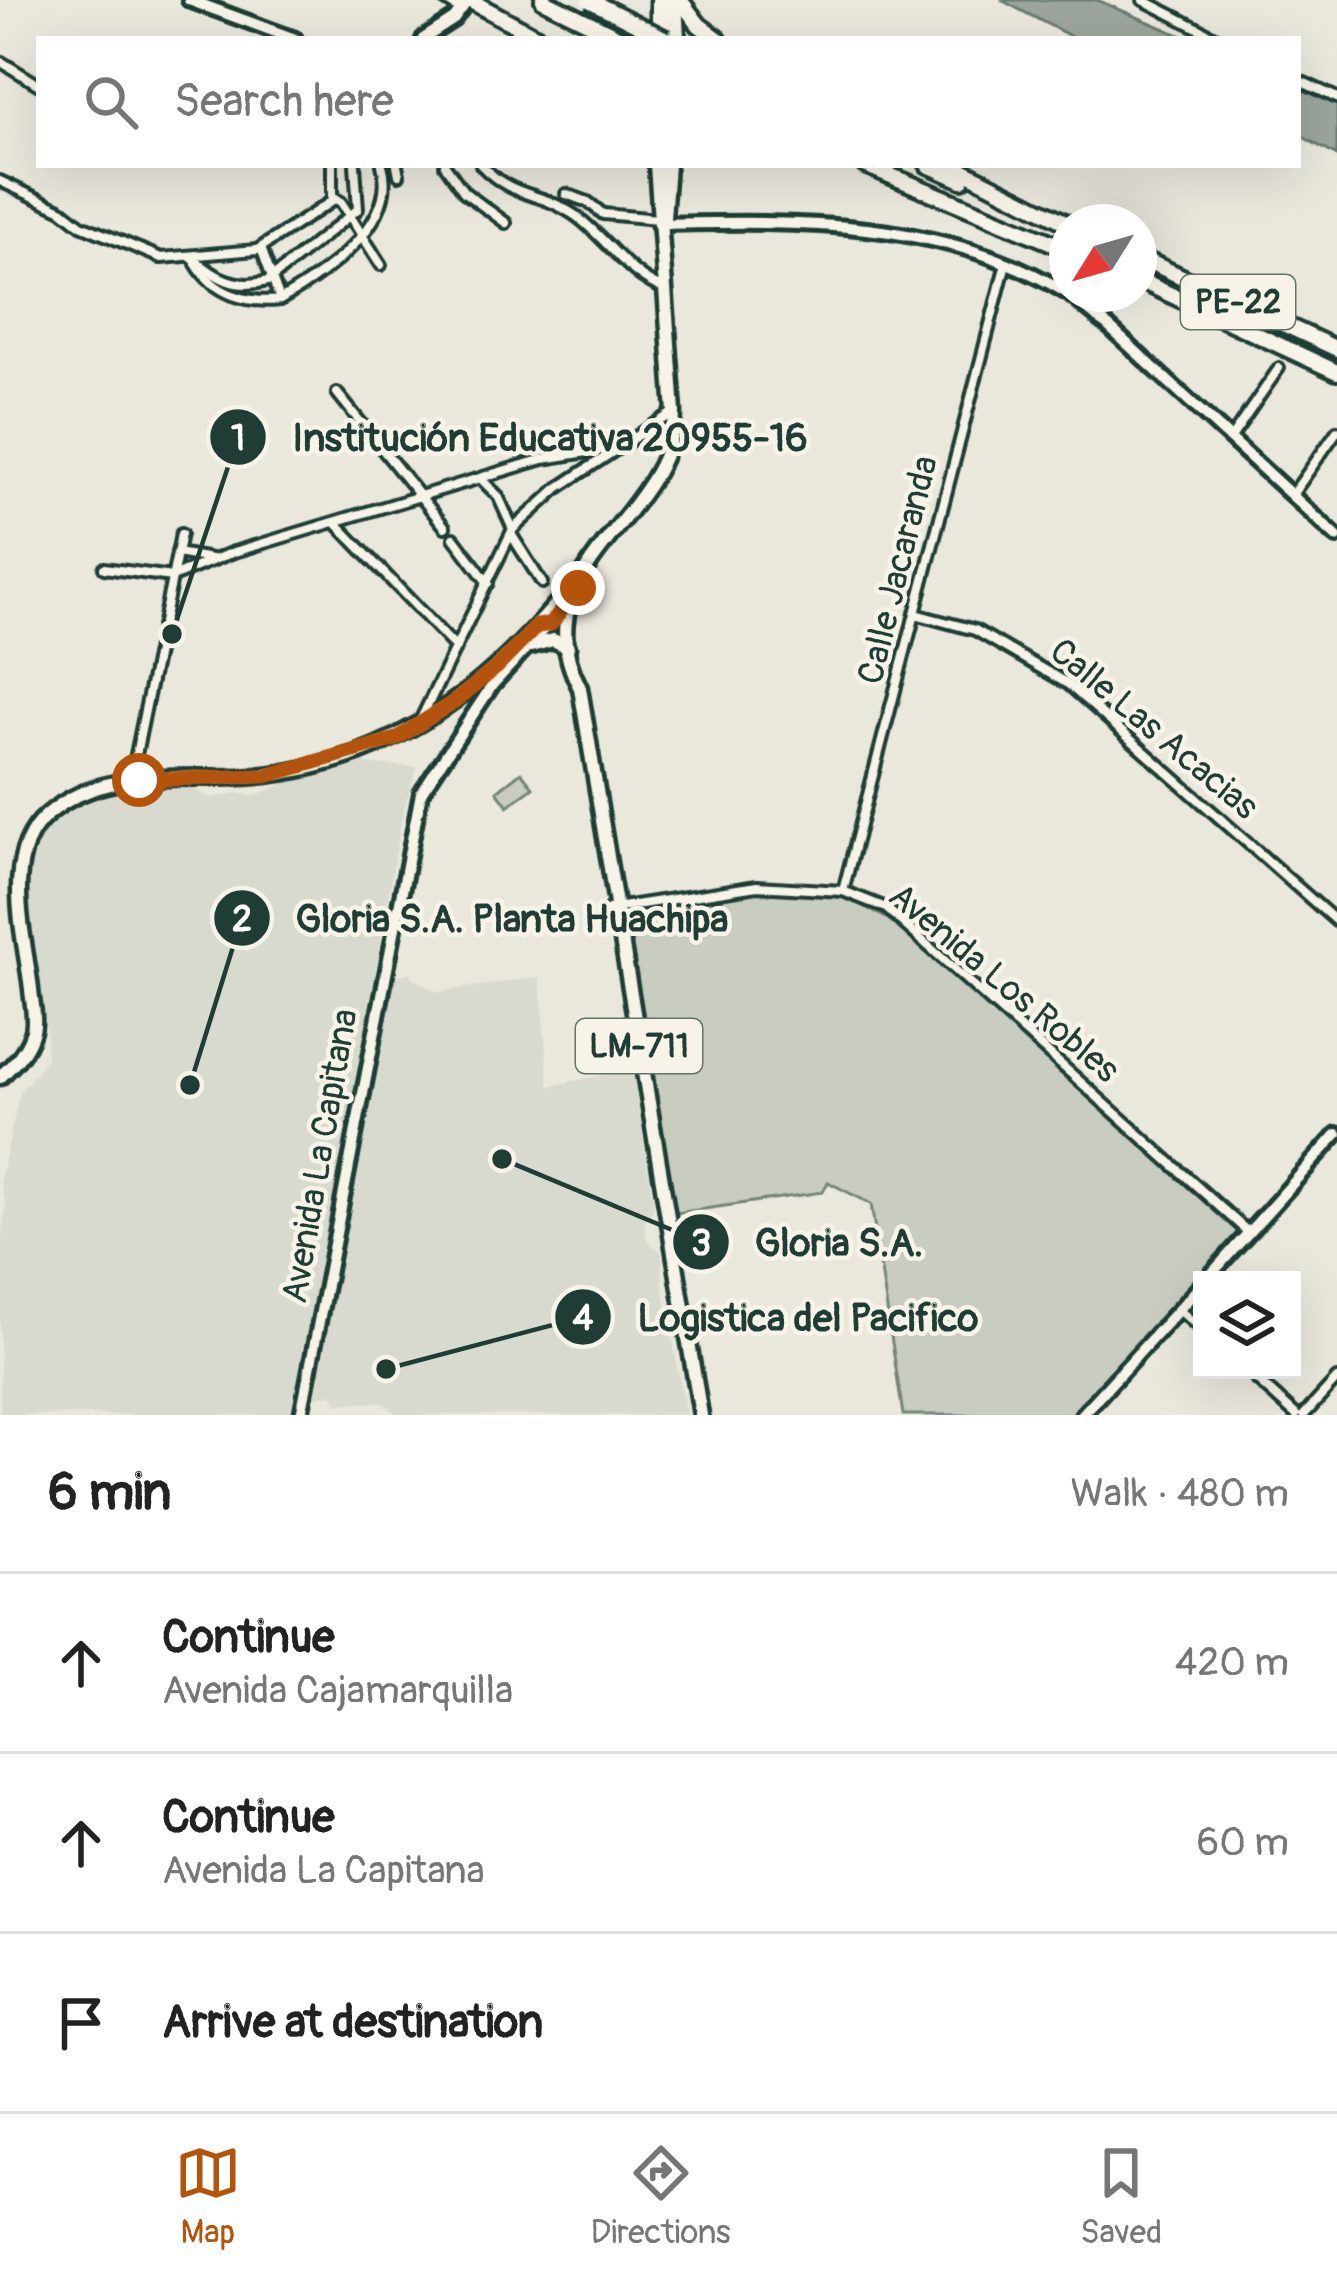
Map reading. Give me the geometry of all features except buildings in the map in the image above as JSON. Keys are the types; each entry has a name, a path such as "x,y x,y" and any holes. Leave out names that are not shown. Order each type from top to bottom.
{"highway":[{"path":"543,0 616,36"},
{"path":"589,0 657,36"},
{"path":"662,0 663,36"},
{"path":"678,0 714,36"},
{"path":"465,5 534,36"},
{"path":"863,168 899,178"},
{"path":"873,168 1008,223"},
{"path":"889,168 1049,241"},
{"path":"935,168 1049,216"},
{"path":"957,168 1017,201"},
{"name":"PE-22","path":"1157,265 1337,349"},
{"name":"PE-22","path":"1157,288 1337,372"}],"main road":[{"path":"678,0 678,36"},
{"path":"0,1077 20,1059 35,1030 19,893 21,865 42,819 71,797 101,784 266,776 396,739 551,626 578,577 660,469 670,445 674,412 656,168"},
{"path":"569,601 665,474 679,434 680,391 660,222 668,168"},
{"path":"569,601 578,577"},
{"name":"LM-711","path":"569,601 551,626 568,647 574,677 697,1415"},
{"path":"531,646 553,640 568,647"}],"street":[{"path":"189,0 287,36"},
{"path":"428,36 454,19 465,5 445,0"},
{"path":"1143,0 1214,36"},
{"path":"0,61 36,83"},
{"path":"1301,81 1337,98"},
{"path":"332,168 334,198 381,265"},
{"path":"192,256 230,284 272,279 350,217 359,204 355,168"},
{"path":"192,256 202,274 231,295 253,303 280,300 363,237 385,193 382,168"},
{"path":"447,168 464,192 506,223"},
{"path":"484,168 508,190 569,212 592,227 636,273 662,288"},
{"path":"0,181 62,210 81,225 161,258 261,248 334,198"},
{"path":"566,194 603,214 660,222 898,231 1006,263 1049,284"},
{"path":"261,248 280,300"},
{"name":"Calle Jacaranda","path":"843,891 1006,263"},
{"path":"1090,312 1337,537"},
{"path":"1229,440 1279,368"},
{"path":"337,393 445,527"},
{"path":"416,728 512,531 538,503 674,412"},
{"path":"1291,496 1337,431"},
{"path":"104,568 172,577 213,559 544,459 626,446"},
{"path":"481,479 498,496 542,583"},
{"path":"337,524 456,648"},
{"path":"131,781 181,535"},
{"path":"454,538 488,583"},
{"path":"177,553 213,559"},
{"name":"Calle Las Acacias","path":"915,614 975,630 1068,685 1337,922"},
{"name":"Avenida La Capitana","path":"301,1415 422,793 493,684 551,626"},
{"name":"Avenida Los Robles","path":"613,909 757,886 843,891 886,908 1248,1232"},
{"path":"1214,1271 1337,1134"},
{"path":"1082,1415 1193,1293"},
{"path":"1178,1309 1193,1322"},
{"path":"1257,1379 1300,1415 1337,1379"}],"shaded area":[{"path":"1001,0 1097,0 1182,36 1070,36"},
{"path":"1301,87 1337,105 1337,156 1301,136"},
{"path":"364,755 366,764 417,767 402,816 347,1139 290,1415 0,1415 0,1245 6,1207 0,1180 20,1092 46,1059 46,1021 29,934 25,870 39,832 70,803 115,785 183,784 212,798 238,793 253,796 290,778"},
{"path":"521,772 533,787 508,806 497,791"},
{"path":"761,891 841,895 898,924 1239,1227 1240,1237 1209,1271 1193,1271 1193,1288 1076,1415 903,1415 871,1204 828,1182 823,1192 676,1213 626,911"},
{"path":"411,973 437,992 540,977 549,1086 633,1069 654,1208 644,1224 647,1240 662,1253 663,1287 686,1415 398,1415 382,1402 337,1403 332,1394 311,1398 389,986 393,976"}],"place":[{"name":"Institución Educativa 20955-16","path":"172,634"},
{"name":"Gloria S.A. Planta Huachipa","path":"190,1085"},
{"name":"Gloria S.A.","path":"502,1159"},
{"name":"Logistica del Pacifico","path":"386,1369"}],"route":[{"path":"139,780 266,776 396,739 455,701 537,626 551,624 578,588"}]}
